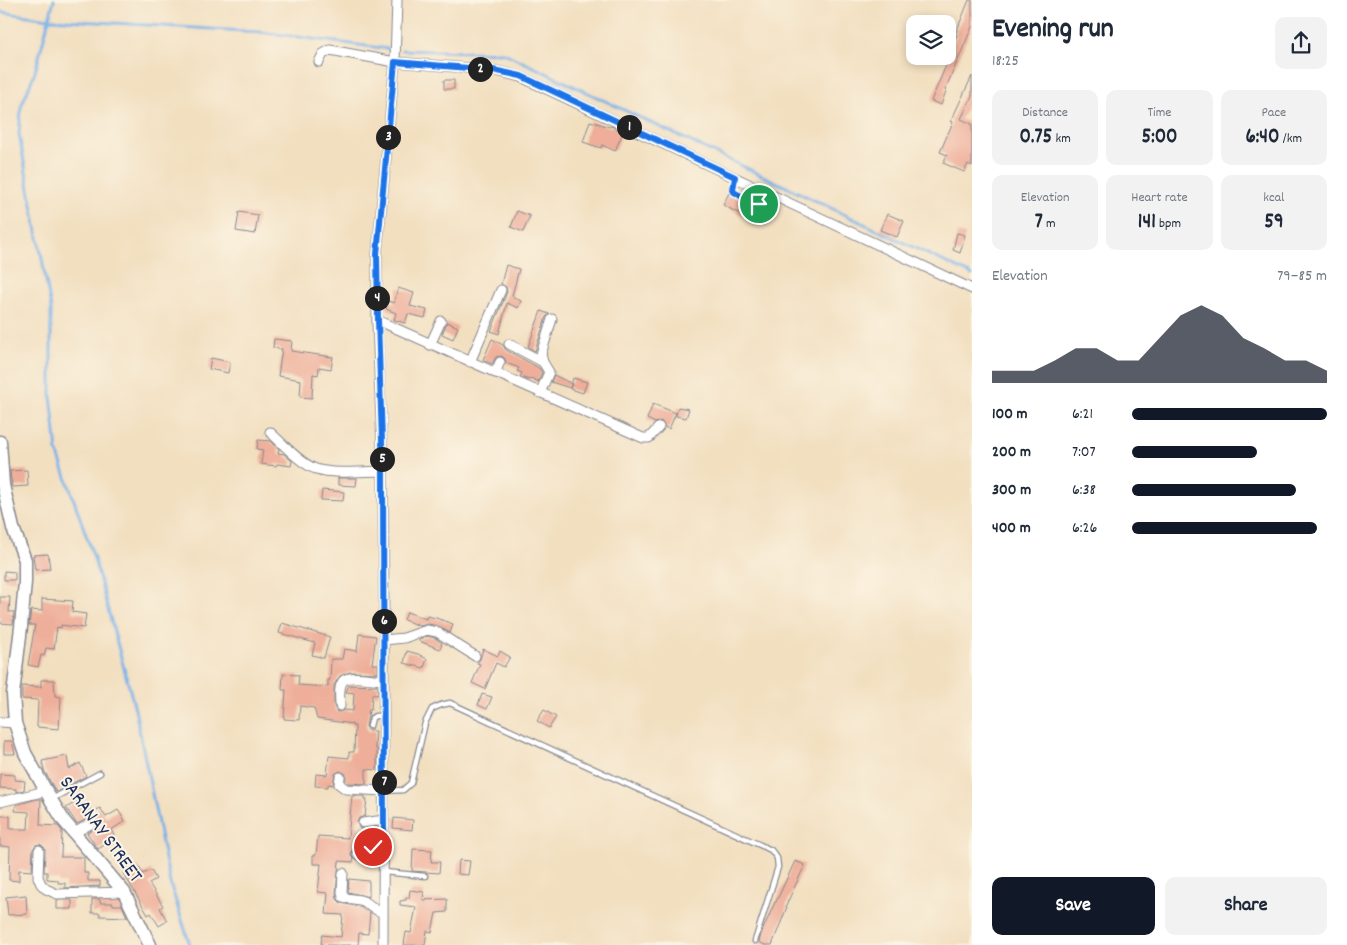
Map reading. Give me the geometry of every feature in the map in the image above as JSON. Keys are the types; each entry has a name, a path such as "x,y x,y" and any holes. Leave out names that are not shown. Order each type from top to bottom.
{"street":[{"path":"383,945 383,471 377,254 395,62 397,0"},
{"path":"319,62 323,54 330,50 395,62 493,70 521,76 972,289"},
{"path":"470,362 501,290"},
{"path":"540,393 549,372 541,354 552,319"},
{"path":"378,320 430,345 643,438 649,438 659,427"},
{"path":"430,345 442,321"},
{"path":"509,344 543,362"},
{"path":"495,373 500,362"},
{"path":"270,432 314,468 331,471 383,471"},
{"name":"SARANAY STREET","path":"0,442 2,485 13,528 25,560 21,627 13,694 15,723 26,753 49,795 74,833 124,892 150,945"},
{"path":"384,640 404,638 427,630 437,632 475,656"},
{"path":"340,706 340,690 342,682 346,679 384,680"},
{"path":"0,722 15,723"},
{"path":"340,777 339,784 346,789 384,791"},
{"path":"0,802 49,795"},
{"path":"363,823 384,820"},
{"path":"74,833 92,822"},
{"path":"357,854 367,856 373,847 384,849"},
{"path":"40,850 38,877 46,889 57,894 124,892"},
{"path":"343,873 343,896 349,900 362,900 377,912 383,912"}],"lane":[{"path":"735,177 734,192 750,203 758,205 763,190"},
{"path":"384,791 403,790 411,783 425,723 432,709 450,704 771,850 777,858 778,867 755,941"},
{"path":"370,726 374,716 384,716"},
{"path":"49,795 100,773"},
{"path":"384,872 424,876"}],"building":[{"path":"969,0 972,0 972,27 956,64 956,32"},
{"path":"946,65 956,65 941,105 931,101"},
{"path":"972,76 972,96 961,119 972,124 972,166 968,164 964,172 943,163 947,155 940,152 953,122 951,121"},
{"path":"444,80 454,80 454,89 444,89"},
{"path":"590,121 611,126 623,132 615,151 602,145 601,148 583,142"},
{"path":"729,193 760,211 755,222 723,205"},
{"path":"517,211 530,216 523,232 511,227"},
{"path":"239,212 258,215 255,234 236,231"},
{"path":"887,214 904,221 897,237 880,230"},
{"path":"957,233 965,235 960,253 953,250"},
{"path":"506,265 519,269 512,296 521,301 518,308 507,303 499,334 491,331 507,292 506,287 501,284"},
{"path":"398,288 414,293 410,306 427,310 425,318 408,314 405,323 394,320 396,313 386,309 388,301 394,303"},
{"path":"541,311 549,314 546,317 535,351 528,347"},
{"path":"447,322 458,327 453,339 442,334"},
{"path":"274,339 292,341 291,351 333,357 331,369 319,367 318,375 313,374 312,398 300,397 301,380 278,376 282,349 273,348"},
{"path":"492,339 503,345 506,350 539,368 542,372 538,382 531,378 530,380 520,377 522,373 517,371 519,368 506,363 502,356 496,357 492,364 483,360"},
{"path":"211,358 230,362 228,373 209,369"},
{"path":"554,375 572,384 570,388 551,382"},
{"path":"573,378 587,382 583,393 570,389"},
{"path":"653,404 676,413 669,429 661,421 655,423 647,419"},
{"path":"678,407 689,409 686,418 676,416"},
{"path":"258,440 271,441 279,449 278,453 284,454 292,461 291,466 261,464 263,450 257,449"},
{"path":"27,470 28,486 12,487 10,471"},
{"path":"338,478 357,478 356,486 338,485"},
{"path":"322,490 344,492 343,501 321,500"},
{"path":"48,554 50,569 35,570 33,555"},
{"path":"4,571 15,572 15,580 4,580"},
{"path":"0,597 10,597 9,612 14,612 13,624 0,623"},
{"path":"42,599 73,601 72,612 86,614 84,628 61,625 61,628 57,627 54,649 46,648 44,656 41,655 38,667 28,665 35,625 29,625 31,610 42,611"},
{"path":"407,612 426,619 427,616 453,624 450,633 438,626 428,624 420,626 404,620"},
{"path":"282,623 330,637 324,658 312,655 315,643 279,633"},
{"path":"359,634 376,636 372,664 378,664 378,673 350,672 340,676 334,685 334,706 337,712 353,711 354,693 346,692 349,685 378,686 378,695 372,694 371,710 369,710 366,726 368,731 376,731 377,770 366,769 366,784 348,783 346,781 346,774 340,771 335,774 333,785 328,784 328,787 315,786 316,774 327,775 329,756 349,758 349,752 354,752 355,726 317,719 314,708 300,706 299,720 284,719 286,690 282,690 283,674 299,675 298,685 328,687 331,659 342,659 344,649 357,651"},
{"path":"427,636 435,638 442,643 440,649 419,641"},
{"path":"483,649 498,656 500,651 510,657 504,667 496,663 485,689 472,683 480,664 477,663"},
{"path":"407,651 427,659 424,668 404,663"},
{"path":"41,680 54,680 55,696 61,697 59,729 37,727 38,700 22,699 22,686 41,687"},
{"path":"482,694 492,697 487,709 478,705"},
{"path":"544,710 556,717 549,728 537,721"},
{"path":"4,741 12,741 15,754 4,754"},
{"path":"67,756 69,769 80,763 86,776 56,792 44,770 42,761"},
{"path":"0,774 15,775 15,780 25,781 24,790 16,792 16,789 0,788"},
{"path":"352,796 365,796 365,799 367,799 365,816 359,818 357,823 360,829 364,829 363,842 365,843 365,848 355,848 352,850 353,862 339,861 336,893 337,899 341,903 360,907 370,913 368,934 359,933 358,945 321,945 322,935 341,937 343,915 326,914 328,893 318,892 321,864 313,864 313,855 316,855 318,836 348,838"},
{"path":"41,799 40,825 58,826 62,831 60,857 84,857 84,873 88,873 88,881 100,881 100,886 65,888 65,883 58,883 58,880 47,879 47,872 44,872 45,850 40,844 36,845 33,849 32,871 19,870 19,881 9,880 10,847 0,846 0,816 10,816 10,829 28,829 29,812 15,811 16,805"},
{"path":"79,800 87,812 91,809 93,812 100,808 106,817 118,810 125,821 111,830 116,838 98,849 87,833 97,827 97,820 92,817 77,824 66,808"},
{"path":"394,818 413,820 412,830 393,828"},
{"path":"413,849 432,850 431,862 440,862 439,873 412,871"},
{"path":"459,860 470,861 468,875 458,874"},
{"path":"795,861 805,865 788,901 772,945 765,945 759,942 761,934"},
{"path":"138,866 143,874 151,870 156,879 149,883 163,906 160,908 167,921 159,926 151,913 148,915 124,874"},
{"path":"349,879 369,881 369,897 348,892"},
{"path":"410,890 424,892 423,900 447,899 447,912 436,913 432,932 427,931 425,945 404,945 406,932 411,933 416,907 400,905 400,901 409,898"},
{"path":"26,895 27,914 8,915 6,897"},
{"path":"92,899 100,899 100,903 122,905 127,917 100,916 100,913 92,913"},
{"path":"57,900 72,900 72,909 57,909"}],"waterway":[{"path":"54,0 35,72 21,107 19,134 51,308 51,395 57,451 94,558 135,709 170,883 190,945"},
{"path":"0,12 49,19 260,32 389,49"},
{"path":"402,50 504,53 972,275"}],"route":[{"path":"373,847 384,849 383,471 377,254 395,62 493,70 521,76 735,177 734,192 750,203 759,204"}]}
